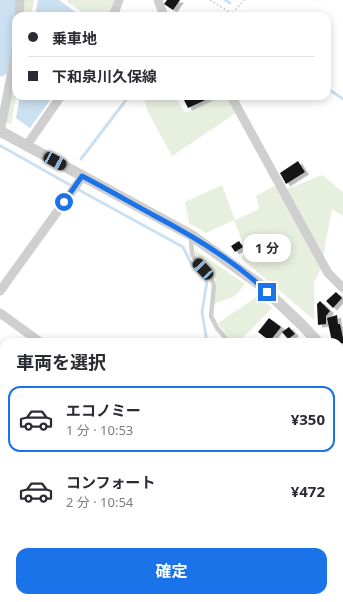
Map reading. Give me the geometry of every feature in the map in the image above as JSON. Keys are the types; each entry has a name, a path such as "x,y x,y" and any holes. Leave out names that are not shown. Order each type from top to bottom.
{"street":[{"path":"19,12 20,0"},
{"path":"114,12 119,0"},
{"path":"158,0 162,12"},
{"path":"12,70 0,131 191,235 259,284 314,338"},
{"path":"27,145 58,100"},
{"path":"233,100 328,273 343,288"},
{"path":"0,291 82,176"},
{"path":"0,313 34,338"}],"lane":[{"path":"191,235 192,254 196,261 211,278 214,285 211,316 217,328 226,338"}],"path":[{"path":"210,0 230,12"},
{"path":"233,12 244,0"}],"green space":[{"path":"23,0 34,0 32,12 22,12"},
{"path":"68,0 114,0 110,12 82,12 67,2"},
{"path":"12,84 12,100 15,100 11,124 5,122"},
{"path":"144,100 177,100 185,113 216,100 228,100 236,113 172,156 148,112"},
{"path":"322,175 343,192 343,216 332,209 321,268 314,283 314,320 241,258 246,251 234,220 206,233 189,223 185,202 222,185 235,220 259,209 256,196 276,185 287,189"},
{"path":"194,249 245,284 235,296 214,304 216,280 197,259"},
{"path":"258,296 272,308 243,338 229,338 218,323"}],"water":[{"path":"38,0 59,0 76,12 36,12"},
{"path":"19,100 50,100 30,128 16,118"}],"building":[{"path":"167,0 180,0 173,10 164,4"},
{"path":"184,100 205,100 188,108"},
{"path":"298,161 305,172 286,184 280,173"},
{"path":"239,241 243,247 235,252 231,246"},
{"path":"336,292 342,298 333,308 326,301"},
{"path":"320,301 330,311 326,316 326,324 318,325 317,304"},
{"path":"337,315 338,324 340,324 343,338 331,338 327,318"},
{"path":"269,318 281,327 272,338 266,338 258,332"},
{"path":"289,327 295,334 287,338 282,332"}],"waterway":[{"path":"0,68 6,34 8,0"},
{"path":"225,0 230,3"},
{"path":"331,91 343,99"},
{"path":"81,159 126,100"},
{"path":"1,146 70,185"},
{"path":"79,190 183,247 191,263 207,281 202,312 206,338"}],"route":[{"path":"64,202 82,176 191,235 259,284 267,292"}]}
